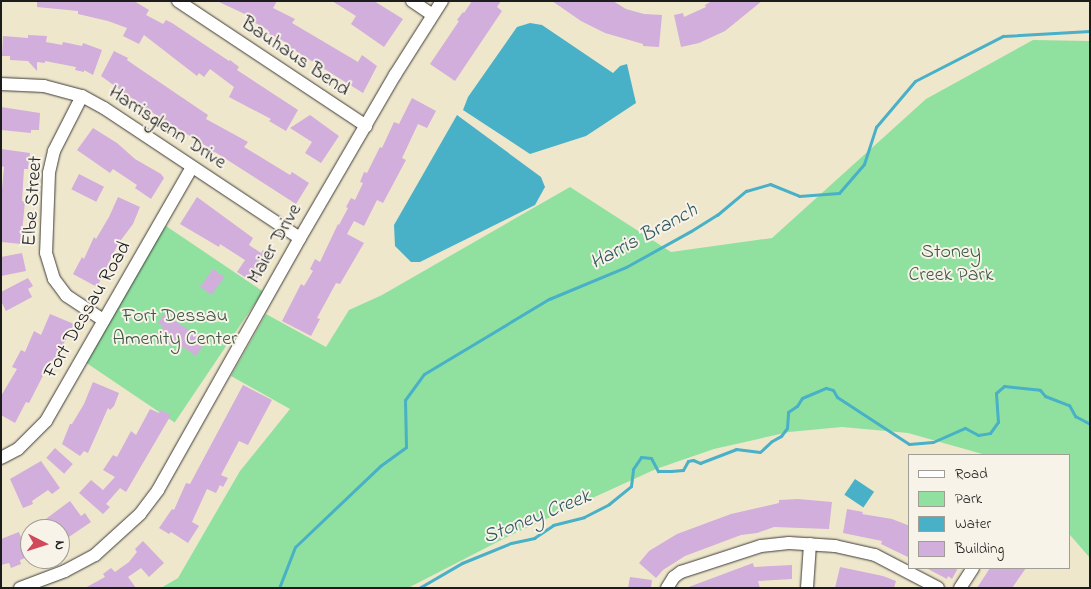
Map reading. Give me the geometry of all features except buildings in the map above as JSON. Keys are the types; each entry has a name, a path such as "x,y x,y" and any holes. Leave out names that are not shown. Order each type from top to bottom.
{"street":[{"name":"Bauhaus Bend","path":"178,1 366,126"},
{"path":"412,1 433,15"},
{"name":"Maier Drive","path":"20,588 65,571 95,555 140,514 158,490 300,238 442,1"},
{"name":"Harrisglenn Drive","path":"1,84 44,86 82,96 104,108 300,238"},
{"name":"Elbe Street","path":"82,96 54,151 50,173 46,252 54,279 67,296 103,320"},
{"name":"Fort Dessau Road","path":"1,458 18,449 46,421 192,167"},
{"path":"667,588 674,576 681,572 741,551 760,546 810,544 835,546 875,555 938,588"},
{"path":"807,588 810,544"},
{"path":"960,588 972,569"}],"green space":[{"name":"Stoney Creek Park","path":"1033,40 1090,41 1090,558 1071,536 1071,454 982,454 908,433 842,427 789,432 714,449 656,469 509,536 408,588 161,588 178,578 240,471 290,409 231,376 266,314 326,347 349,310 382,295 570,187 671,252 772,238 926,99"},
{"name":"Fort Dessau Amenity Center","path":"166,226 263,291 175,422 78,357"}],"water":[{"path":"530,23 542,25 613,73 620,66 627,64 636,103 586,136 530,154 463,110 468,97 517,27"},
{"path":"457,115 541,177 545,187 535,205 420,262 411,262 395,246 394,225"},
{"path":"855,479 874,492 863,508 844,495"}],"waterway":[{"name":"Harris Branch","path":"279,588 295,547 380,466 406,447 405,400 424,374 549,299 626,267 691,231 717,215 746,191 770,184 799,196 839,193 864,164 876,127 915,81 1003,36 1090,31"},
{"name":"Stoney Creek","path":"419,588 462,563 511,543 534,538 553,525 584,517 609,504 631,486 633,469 641,457 651,458 658,471 671,471 683,470 688,461 693,460 700,463 736,449 760,452 781,436 787,428 788,412 797,406 802,398 826,388 833,390 837,397 909,444 933,442 965,428 978,435 990,433 998,422 996,393 1004,386 1040,390 1045,396 1069,405 1075,416 1090,424"}]}
